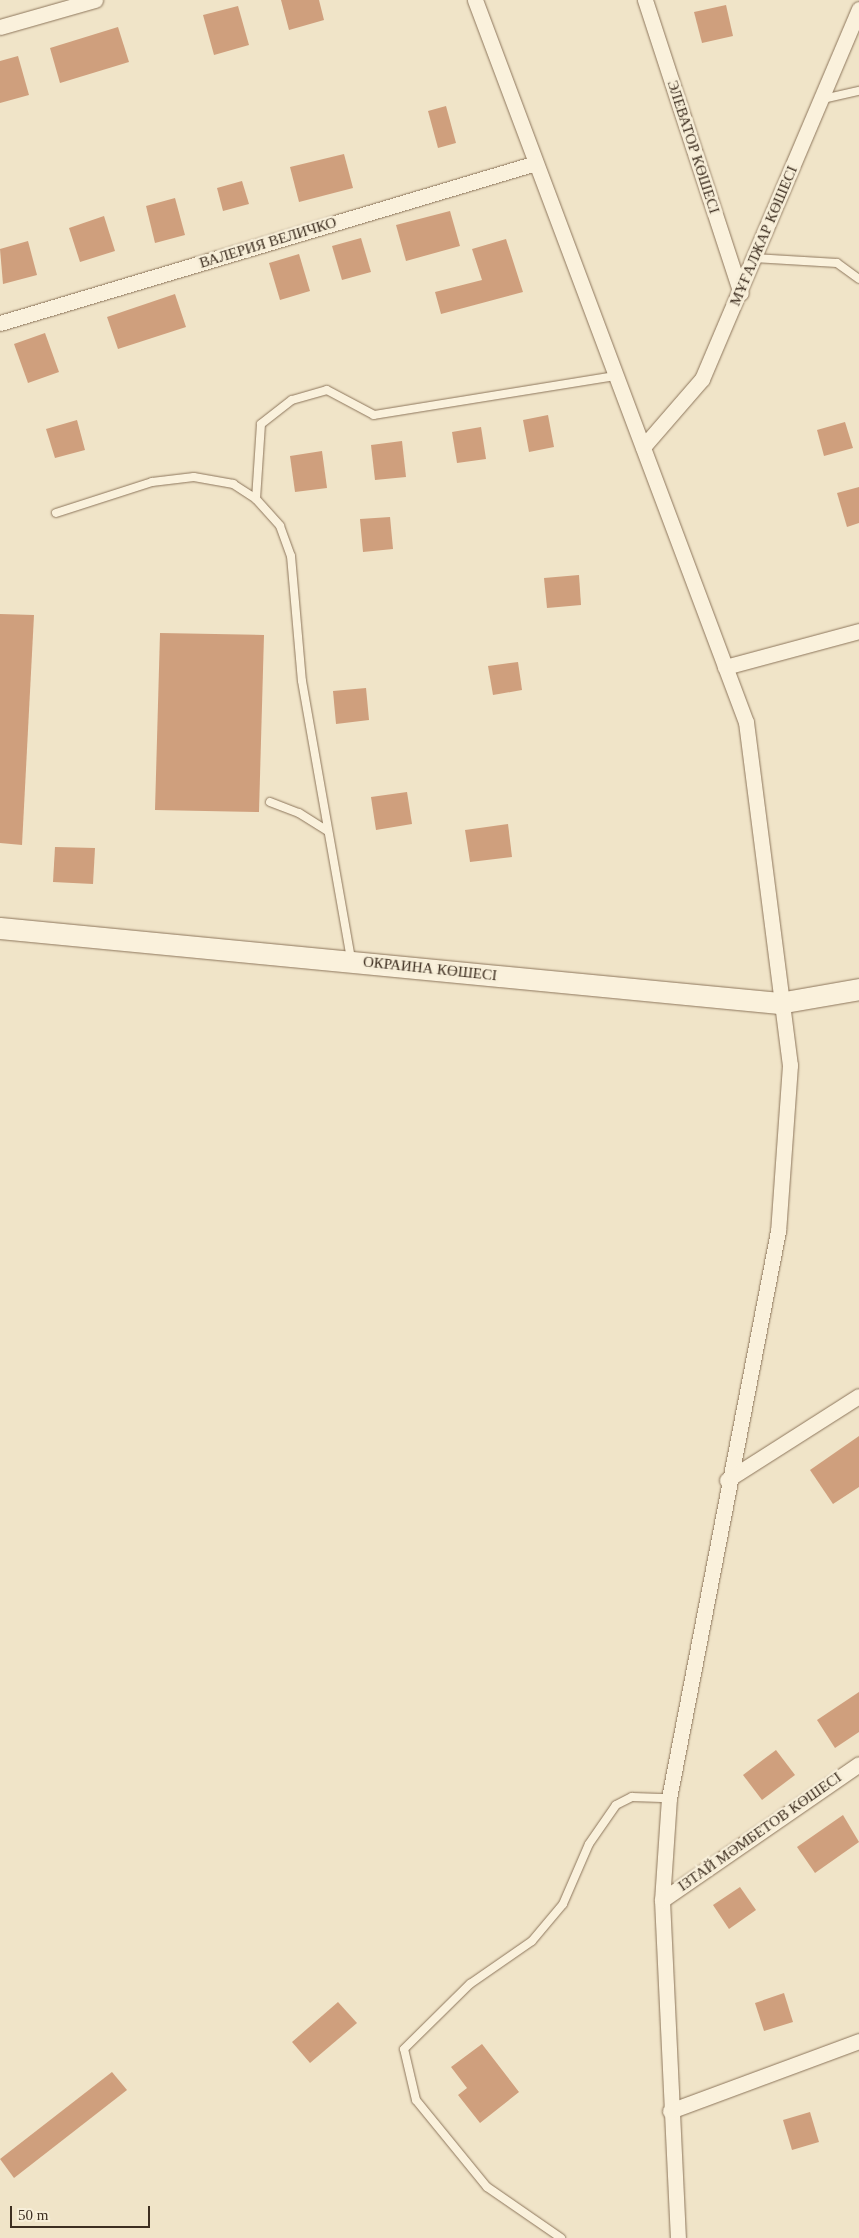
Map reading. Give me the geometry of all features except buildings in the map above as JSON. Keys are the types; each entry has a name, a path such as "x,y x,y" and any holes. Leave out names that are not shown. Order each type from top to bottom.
{"street":[{"path":"0,27 95,0"},
{"path":"475,0 746,722 779,1003 790,1065 778,1231 727,1480 669,1798 662,1900 677,2238"},
{"name":"ЭЛЕВАТОР КӨШЕСІ","path":"645,0 741,293"},
{"name":"МҰҒАЛЖАР КӨШЕСІ","path":"643,447 702,379 741,293 859,9"},
{"name":"ВАЛЕРИЯ ВЕЛИЧКО","path":"0,323 536,163"},
{"path":"725,667 859,632"},
{"name":"ОКРАИНА КӨШЕСІ","path":"0,928 779,1003 859,989"},
{"path":"727,1480 859,1396"},
{"name":"ІЗТАЙ МӘМБЕТОВ КӨШЕСІ","path":"662,1900 859,1764"},
{"path":"670,2111 859,2041"}],"lane":[{"path":"823,99 859,91"},
{"path":"754,258 837,264 859,279"},
{"path":"256,499 261,424 292,400 326,390 374,415 616,376"},
{"path":"56,513 152,482 194,477 233,484 256,499 280,526 291,556 302,681 352,961"},
{"path":"270,802 299,813 328,831"},
{"path":"561,2238 487,2187 416,2100 404,2049 470,1984 532,1941 563,1904 589,1844 616,1804 632,1797 669,1798"}]}
